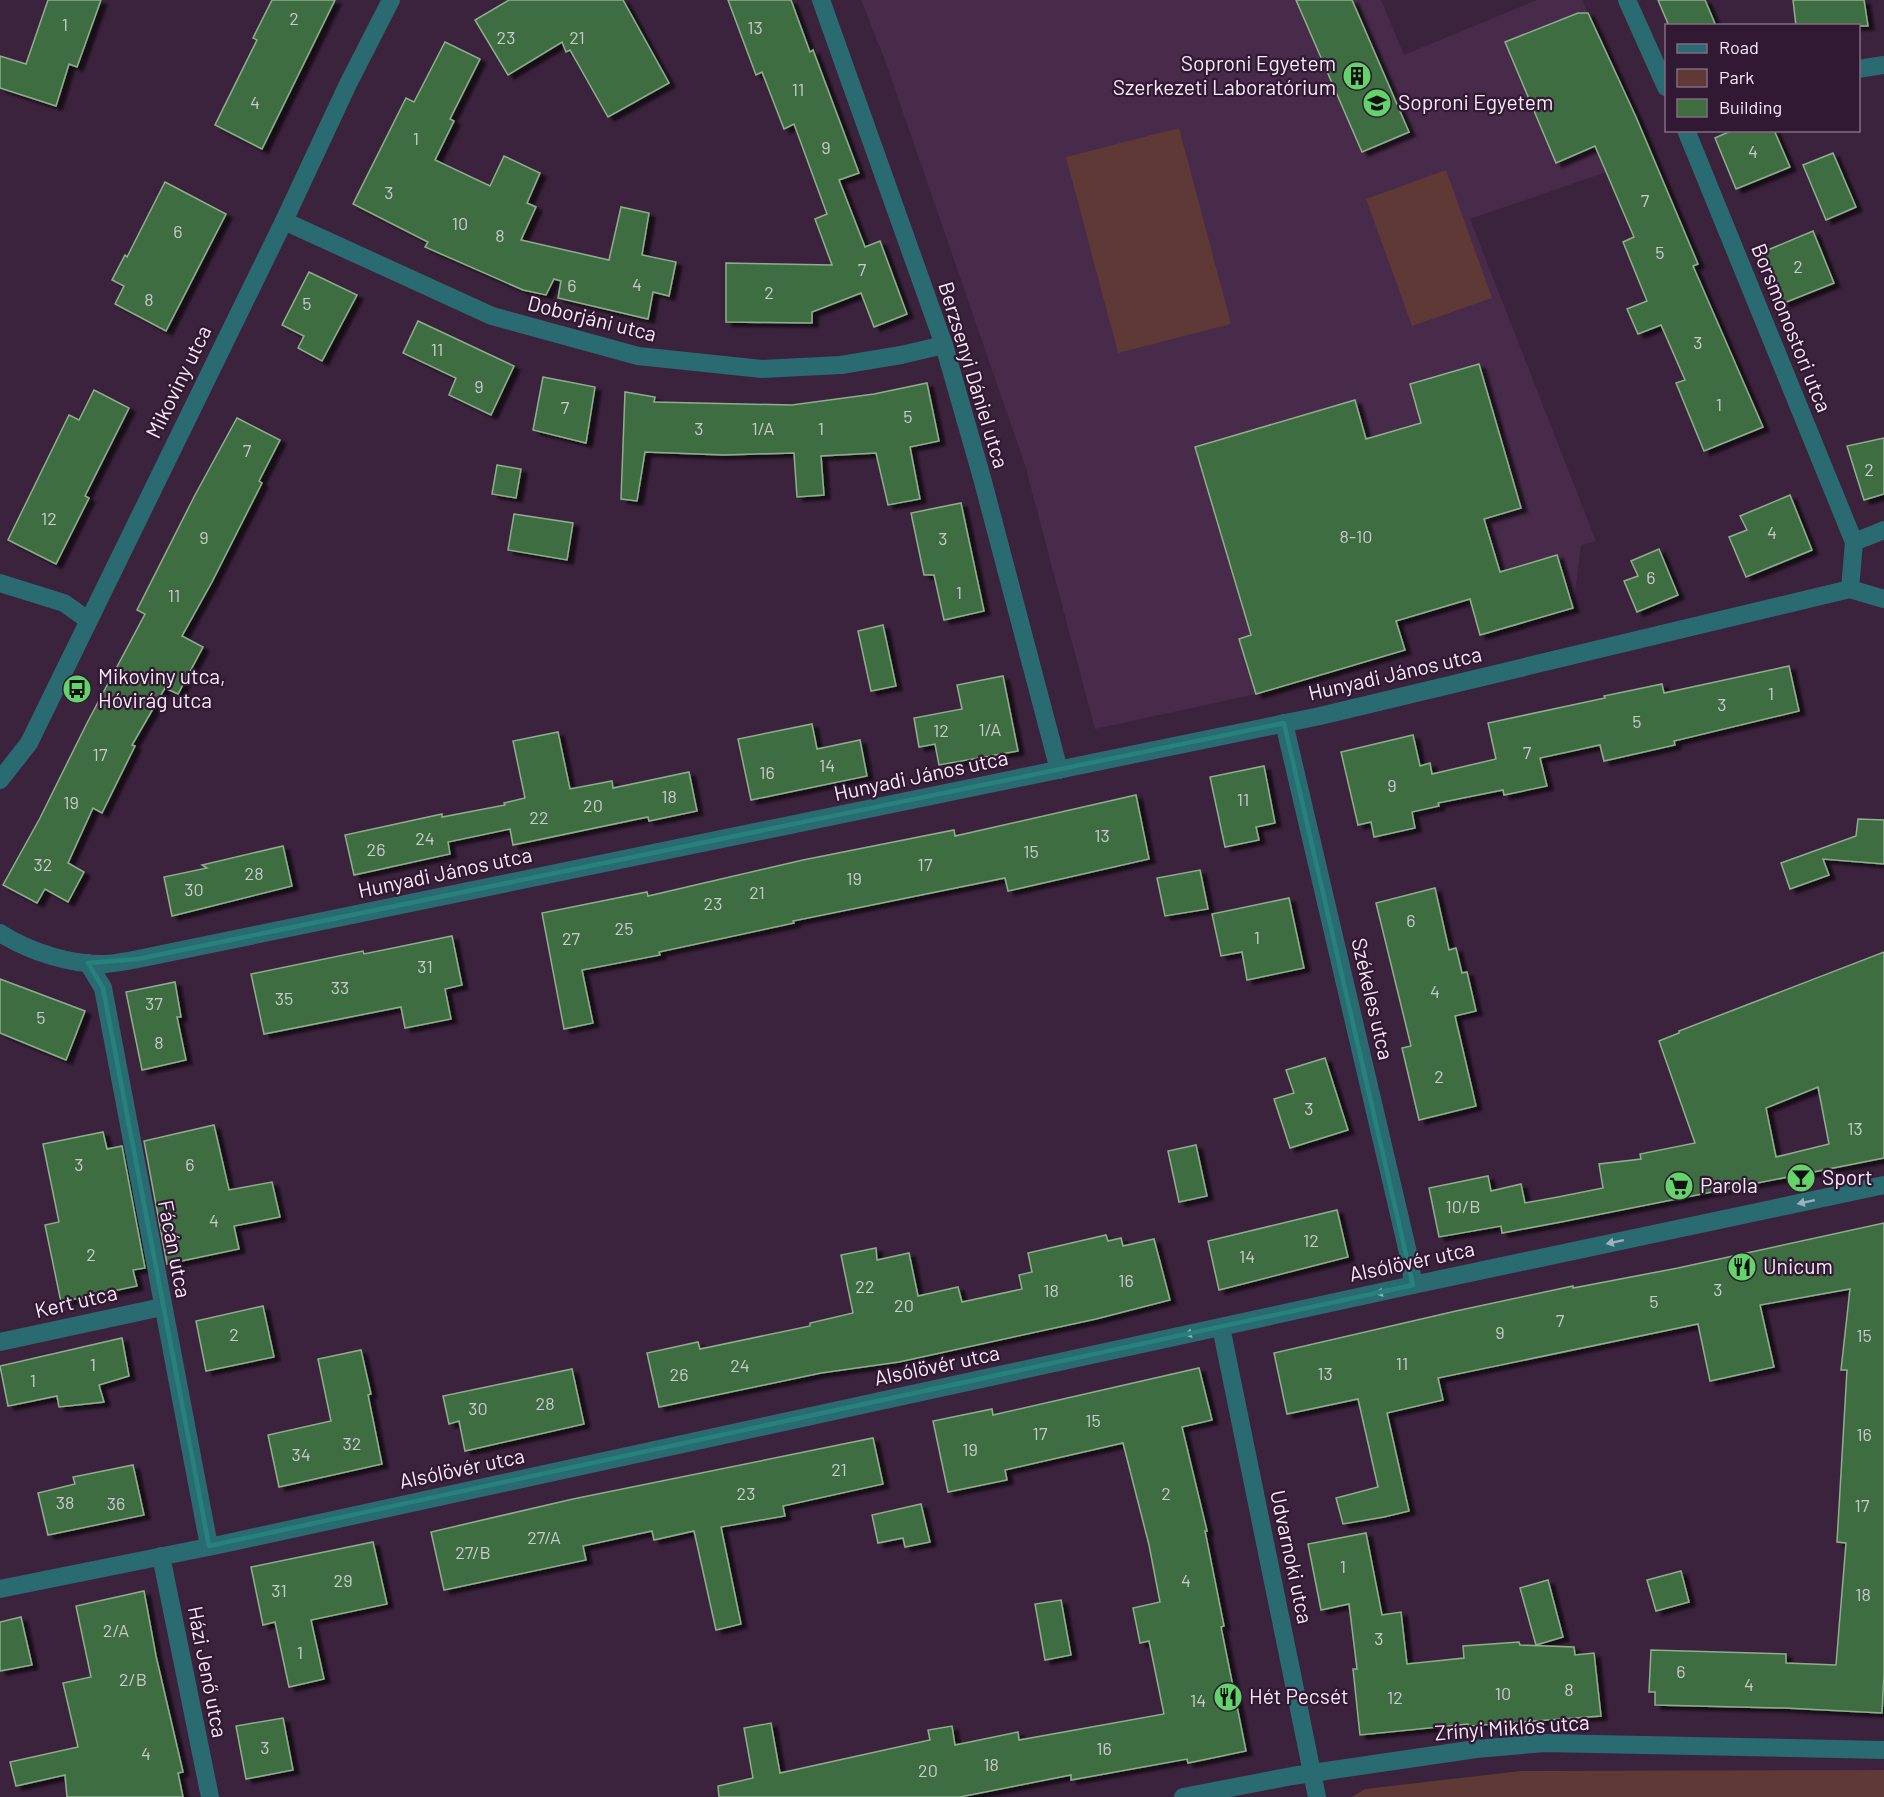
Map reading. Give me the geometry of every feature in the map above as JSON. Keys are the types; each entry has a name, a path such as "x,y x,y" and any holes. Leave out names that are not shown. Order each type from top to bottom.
{"street":[{"name":"Mikoviny utca","path":"0,780 29,743 284,221 348,84 391,0"},
{"name":"Berzsenyi Dániel utca","path":"821,0 944,345 985,489 1059,770"},
{"path":"1627,0 1665,85"},
{"path":"1860,69 1884,65"},
{"name":"Borsmonostori utca","path":"1687,132 1854,542"},
{"name":"Doborjáni utca","path":"284,221 492,316 638,356 762,369 841,365 944,345"},
{"path":"1850,589 1854,542 1884,530"},
{"path":"0,583 64,603 88,620"},
{"name":"Hunyadi János utca","path":"0,933 40,952 88,963 107,964 138,959 1284,723 1850,589 1884,599"},
{"name":"Székeles utca","path":"1284,723 1410,1261 1413,1285"},
{"name":"Fácán utca","path":"88,963 103,988 209,1546"},
{"name":"Alsólövér utca","path":"0,1589 1884,1185"},
{"name":"Kert utca","path":"0,1342 162,1307"},
{"name":"Udvarnoki utca","path":"1221,1327 1317,1797"},
{"name":"Házi Jenő utca","path":"161,1556 210,1797"},
{"name":"Zrínyi Miklós utca","path":"1183,1797 1312,1773 1476,1749 1545,1743 1884,1750"}],"highlighted area":[{"path":"1284,723 1413,1285 209,1546 103,988 88,963 138,959"}],"shaded area":[{"path":"861,0 1381,0 1404,55 1537,0 1582,0 1653,156 1470,219 1596,541 1581,545 1573,608 1480,635 1469,600 1397,620 1405,650 1256,694 1095,729 1025,465 886,63"}],"green space":[{"path":"1179,128 1231,324 1118,353 1066,157"},
{"path":"1446,170 1492,298 1412,326 1366,199"},
{"path":"1884,1770 1884,1797 1352,1797 1365,1789 1521,1771"}],"building":[{"path":"48,0 101,0 77,67 69,64 56,106 0,88 0,56 26,64"},
{"path":"272,0 335,0 262,149 215,125 257,40 253,38"},
{"path":"509,0 623,0 669,83 608,117 570,50 566,52 562,42 508,75 475,20"},
{"path":"728,0 791,0 810,52 813,50 859,173 839,180 865,247 880,241 907,314 874,327 861,293 812,312 812,323 726,322 726,263 832,265 815,219 827,214 794,124 784,129 762,72 756,75"},
{"name":"Soproni Egyetem Szerkezeti Laboratórium","path":"1296,0 1352,0 1409,132 1362,152"},
{"path":"1658,0 1705,0 1715,24 1668,24"},
{"path":"1793,0 1864,0 1868,26 1796,24"},
{"path":"1578,13 1588,13 1636,117 1698,264 1693,266 1763,427 1704,451 1676,383 1685,380 1661,325 1638,334 1627,309 1647,301 1623,242 1634,237 1595,146 1556,163 1505,42"},
{"path":"445,42 480,59 450,119 454,121 435,160 490,186 504,156 540,173 527,203 536,207 521,240 609,260 621,207 649,213 642,255 676,262 669,296 653,292 648,319 558,298 561,281 554,279 546,295 523,290 425,247 428,242 353,204 406,98 414,102"},
{"path":"1728,132 1775,132 1790,167 1736,189 1715,138"},
{"path":"1833,153 1856,207 1826,220 1803,165"},
{"path":"165,182 226,214 166,331 115,304 124,286 112,280 125,255 127,257"},
{"path":"1813,231 1834,283 1784,303 1763,252"},
{"path":"309,272 357,295 322,361 298,348 304,336 282,325"},
{"path":"418,321 514,366 491,415 449,395 456,378 403,353"},
{"path":"1479,364 1521,508 1484,519 1500,572 1557,555 1573,608 1480,635 1470,599 1396,621 1405,650 1256,694 1239,639 1251,635 1195,447 1355,400 1366,439 1421,423 1410,384"},
{"path":"543,377 595,387 586,443 533,430"},
{"path":"927,383 939,441 910,447 920,499 888,505 876,453 821,456 824,495 797,497 794,453 724,455 645,452 637,501 621,499 625,392 655,397 654,402 792,405 874,394"},
{"path":"94,390 129,408 85,496 89,498 56,564 8,540 69,415 79,420"},
{"path":"237,418 280,440 259,481 262,483 182,636 203,647 178,694 165,688 132,745 135,746 102,813 93,808 68,863 84,872 68,902 45,889 37,903 3,885 145,614 137,610"},
{"path":"1884,438 1884,494 1864,500 1847,446"},
{"path":"497,465 521,469 516,498 492,494"},
{"path":"1790,495 1812,550 1746,577 1729,537 1747,530 1740,516"},
{"path":"961,503 984,611 944,620 934,575 924,575 911,513"},
{"path":"514,514 573,523 567,560 508,550"},
{"path":"1659,549 1678,595 1637,612 1624,581 1638,576 1631,561"},
{"path":"883,625 896,686 871,691 858,631"},
{"path":"1789,666 1799,711 1674,741 1675,745 1604,761 1600,745 1540,758 1547,786 1504,795 1503,790 1438,803 1439,806 1412,812 1415,828 1374,837 1371,822 1358,825 1341,752 1413,735 1420,766 1430,763 1432,774 1496,759 1488,723 1662,684 1664,693"},
{"path":"1003,676 1018,751 939,765 935,744 919,747 914,718 962,709 957,685"},
{"path":"812,724 817,749 860,740 867,776 751,800 738,739"},
{"path":"558,732 570,789 612,781 613,788 689,772 697,811 649,821 648,817 513,845 510,829 448,842 450,854 354,875 345,835 442,814 442,817 505,805 504,803 525,798 513,741"},
{"path":"1264,766 1275,823 1256,827 1259,840 1225,847 1210,777"},
{"path":"1136,795 1149,859 1008,891 1005,878 793,921 794,923 659,952 660,955 582,970 593,1023 564,1029 542,913 647,892 648,896 803,860 954,830 955,836"},
{"path":"1858,819 1884,820 1884,864 1823,859 1829,875 1790,889 1781,863 1856,836"},
{"path":"283,846 292,886 172,916 164,877 207,868 202,865"},
{"path":"1200,870 1208,909 1165,916 1157,878"},
{"path":"1435,888 1449,950 1456,948 1462,973 1467,972 1476,1011 1455,1016 1476,1106 1419,1120 1402,1048 1411,1046 1376,903"},
{"path":"1289,898 1304,968 1247,980 1242,952 1221,956 1212,914"},
{"path":"452,936 462,985 445,989 451,1019 405,1028 401,1007 264,1034 251,974"},
{"path":"1884,952 1884,1158 1502,1233 1501,1226 1439,1237 1429,1188 1488,1176 1491,1191 1521,1184 1525,1203 1603,1188 1599,1164 1641,1159 1640,1154 1695,1143 1659,1041 1679,1031","holes":["1818,1087 1829,1144 1776,1157 1766,1108"]},
{"path":"0,979 85,1011 66,1060 0,1033"},
{"path":"175,982 181,1017 177,1017 186,1060 142,1070 126,992"},
{"path":"1325,1058 1348,1130 1290,1148 1274,1099 1294,1093 1286,1070"},
{"path":"214,1125 229,1190 272,1182 280,1217 234,1226 239,1249 167,1264 144,1141"},
{"path":"103,1132 107,1149 122,1146 145,1268 133,1270 137,1286 61,1302 45,1225 59,1222 43,1144"},
{"path":"1196,1145 1207,1196 1179,1202 1168,1151"},
{"path":"1337,1210 1348,1257 1219,1290 1208,1241"},
{"path":"1884,1223 1884,1674 1882,1713 1655,1705 1655,1692 1649,1692 1651,1650 1786,1654 1786,1663 1836,1665 1846,1543 1837,1542 1847,1370 1841,1370 1850,1289 1760,1305 1774,1367 1710,1381 1698,1324 1438,1378 1443,1400 1387,1413 1409,1511 1384,1517 1343,1524 1336,1498 1378,1487 1358,1399 1287,1414 1274,1353 1573,1286 1573,1288 1678,1268"},
{"path":"1106,1235 1108,1241 1121,1238 1123,1246 1154,1239 1170,1300 1096,1319 899,1362 821,1373 659,1407 647,1353 698,1342 700,1349 810,1326 810,1323 853,1313 841,1255 876,1248 877,1260 909,1253 918,1296 958,1287 962,1302 1022,1289 1019,1275 1032,1272 1028,1253"},
{"path":"263,1306 274,1357 206,1371 196,1321"},
{"path":"122,1338 129,1376 99,1385 104,1402 59,1407 57,1396 8,1406 0,1366"},
{"path":"361,1350 371,1394 368,1395 382,1464 279,1487 268,1435 331,1421 318,1359"},
{"path":"1199,1368 1212,1420 1182,1427 1207,1531 1205,1531 1224,1626 1221,1627 1246,1751 1188,1763 1187,1759 1071,1780 1071,1775 960,1797 719,1797 718,1786 753,1778 744,1728 771,1723 780,1773 930,1740 928,1730 952,1726 955,1745 1018,1732 1019,1740 1164,1714 1149,1641 1140,1643 1133,1608 1160,1602 1149,1545 1123,1443 1005,1470 1007,1480 948,1492 933,1421 992,1409 993,1415"},
{"path":"572,1369 584,1424 465,1451 459,1421 449,1424 443,1396"},
{"path":"873,1438 883,1484 783,1506 785,1516 721,1527 741,1624 716,1630 694,1531 654,1540 652,1531 583,1546 586,1560 444,1590 431,1532 573,1499"},
{"path":"133,1465 144,1515 48,1535 38,1493 75,1484 73,1477"},
{"path":"921,1504 930,1542 905,1547 903,1538 878,1543 872,1515"},
{"path":"1366,1533 1382,1615 1401,1612 1407,1664 1464,1658 1463,1646 1519,1642 1520,1645 1574,1647 1575,1655 1594,1653 1601,1716 1469,1726 1468,1724 1360,1735 1353,1669 1357,1669 1349,1604 1321,1610 1308,1544"},
{"path":"373,1542 387,1604 311,1620 324,1679 289,1687 275,1622 263,1625 251,1567"},
{"path":"1681,1571 1689,1602 1656,1611 1647,1580"},
{"path":"1548,1580 1563,1637 1536,1645 1520,1588"},
{"path":"144,1591 156,1656 183,1772 178,1773 183,1797 67,1797 65,1775 16,1786 10,1762 78,1747 63,1683 91,1677 76,1606"},
{"path":"1061,1600 1071,1655 1045,1660 1035,1604"},
{"path":"21,1617 32,1665 0,1671 0,1622"},
{"path":"283,1718 293,1770 246,1779 236,1726"}],"place":[{"name":"Soproni Egyetem Szerkezeti Laboratórium","path":"1357,76"},
{"name":"Soproni Egyetem","path":"1377,103"},
{"name":"Mikoviny utca, Hóvirág utca","path":"77,689"},
{"name":"Sport","path":"1801,1178"},
{"name":"Parola","path":"1679,1186"},
{"name":"Unicum","path":"1742,1267"},
{"name":"Hét Pecsét","path":"1228,1697"}]}
